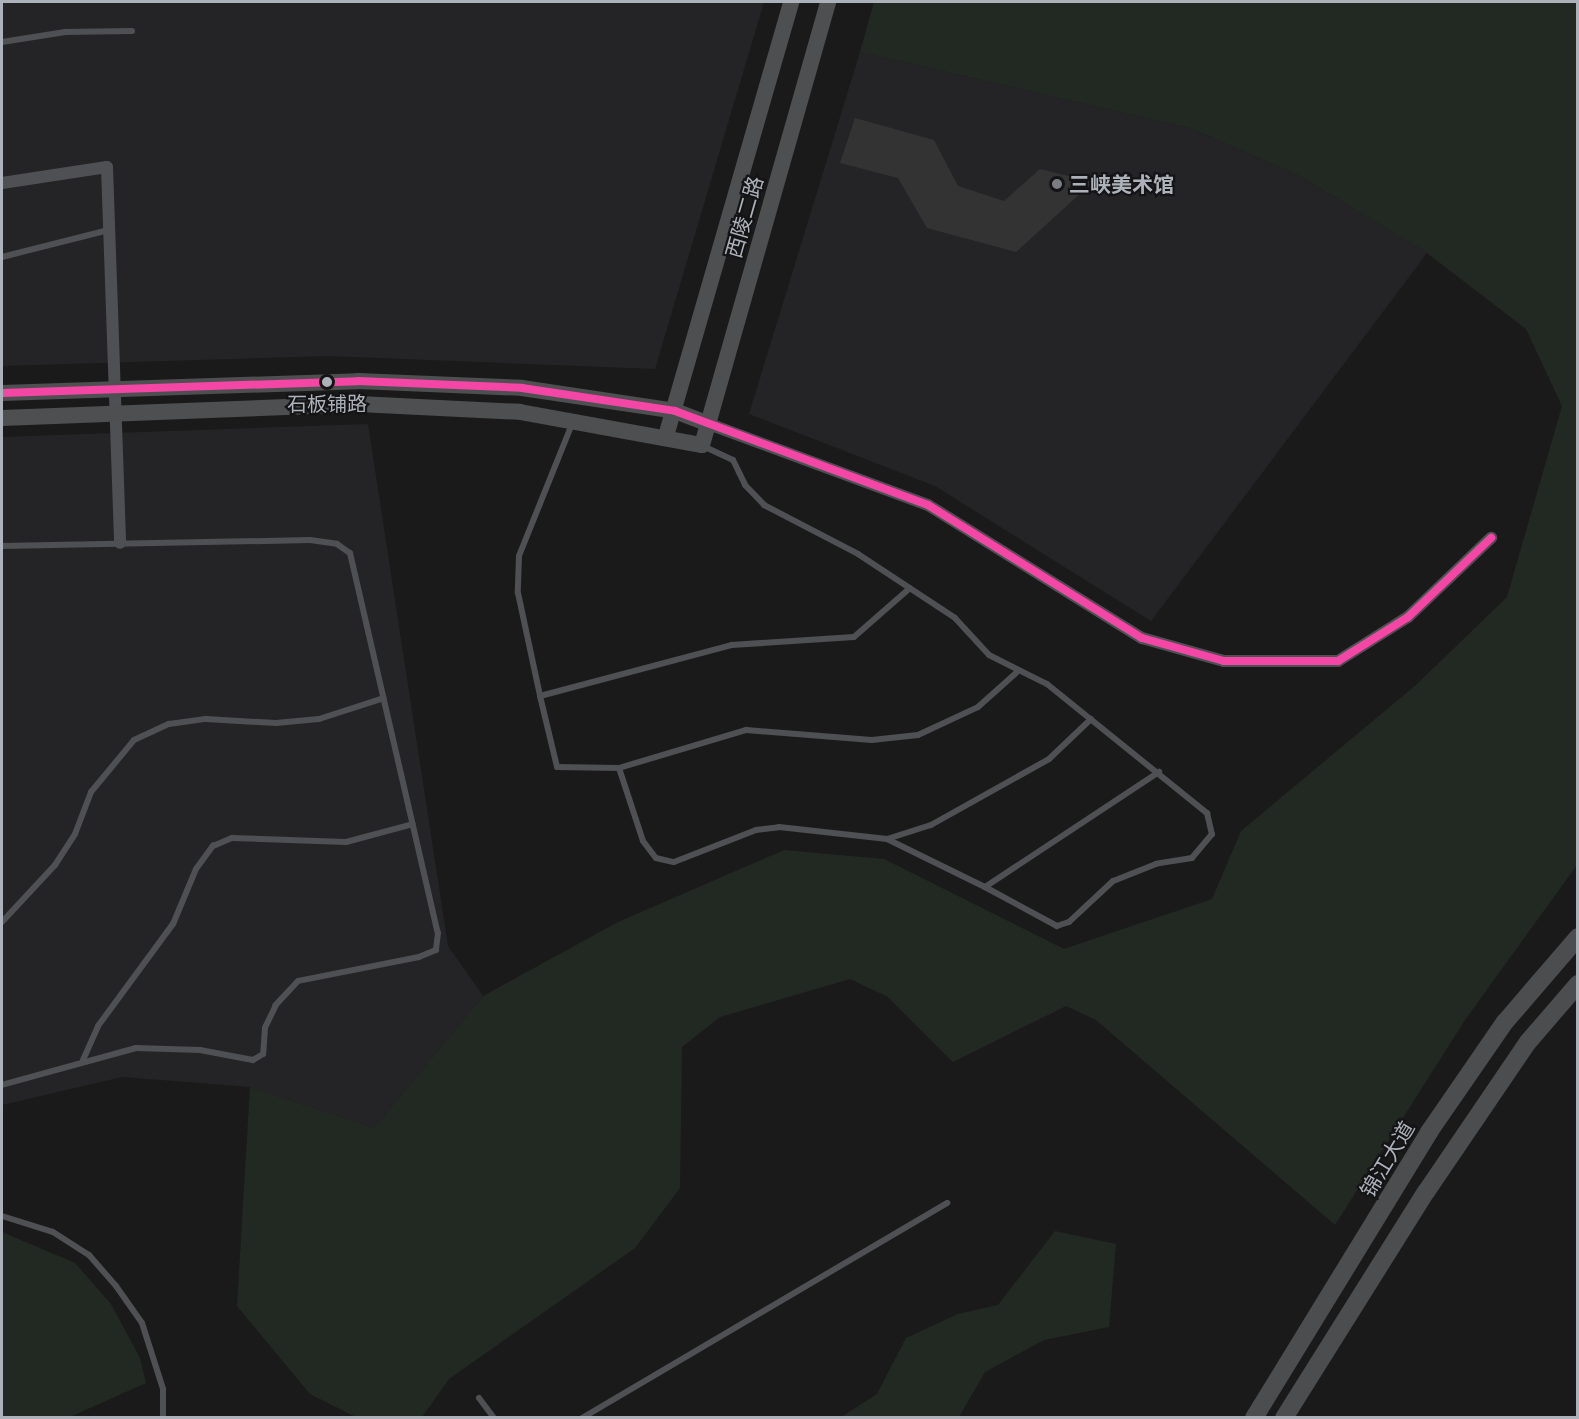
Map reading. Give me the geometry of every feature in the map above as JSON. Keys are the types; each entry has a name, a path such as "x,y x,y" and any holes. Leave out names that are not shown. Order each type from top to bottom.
{"main road":[{"name":"西陵二路","path":"666,436 791,2"},
{"name":"西陵二路","path":"702,445 828,2"},
{"path":"2,393 358,381 522,388 675,411 709,424"},
{"path":"2,418 359,404 573,421 666,436 702,445"},
{"name":"锦江大道","path":"1254,1418 1429,1132 1505,1022 1578,937"},
{"path":"1284,1418 1426,1192 1528,1042 1578,984"}],"street":[{"path":"2,183 107,167 120,543"},
{"path":"709,424 928,505 1142,638 1224,661 1338,661 1408,617 1491,538"}],"lane":[{"path":"2,42 65,32 132,31"},
{"path":"2,257 109,231"},
{"path":"573,421 519,556 518,593 557,767 619,768 746,730 872,740 918,735 978,707 1016,673"},
{"path":"619,768 643,841 656,858 674,862 756,830 779,827 887,839 985,887 1057,926 1070,922 1113,881 1192,858 1212,834 1207,813 1047,684 1016,673 989,656 955,618 910,588 765,505 745,485 733,460 702,445"},
{"path":"2,546 120,543 337,544 350,553 438,933 436,950 298,981 276,1005 265,1028 263,1054 253,1060 200,1050 136,1048 83,1060 2,1084"},
{"path":"540,696 732,645 854,638 910,588"},
{"path":"2,922 55,865 75,834 91,792 134,740 169,724 319,719 384,698"},
{"path":"887,839 931,825 1048,759 1091,719"},
{"path":"985,887 1158,772"},
{"path":"83,1060 98,1026 173,924 196,869 213,846 232,838 346,843 413,824"},
{"path":"582,1418 946,1203"},
{"path":"2,1216 53,1232 89,1255 116,1286 142,1323 163,1389 163,1418"},
{"path":"479,1398 494,1418"}],"shaded area":[{"path":"2,2 764,2 655,369 329,356 2,366"},
{"path":"874,2 1577,2 1577,865 1465,1020 1335,1225 1096,1020 1066,1006 953,1062 888,997 850,979 720,1017 682,1047 680,1188 635,1248 449,1379 422,1417 356,1417 310,1394 237,1306 250,1087 374,1128 483,996 618,922 784,850 884,859 1064,949 1212,899 1241,831 1416,685 1507,597 1562,406 1526,329 1427,253 1298,175 1189,128 860,52"},
{"path":"860,52 1189,128 1298,175 1427,253 1151,621 935,486 749,414"},
{"path":"368,424 448,946 483,996 374,1128 250,1087 122,1077 2,1105 2,437"},
{"path":"1055,1231 1116,1244 1109,1327 1044,1340 985,1372 959,1417 841,1417 877,1394 906,1338 958,1314 998,1305"},
{"path":"2,1232 75,1263 111,1304 140,1358 146,1383 70,1417 2,1417"}],"building":[{"name":"三峡美术馆","path":"855,118 934,140 958,186 1004,201 1040,169 1093,182 1016,252 927,228 898,178 840,163"}],"transit line":[{"path":"2,393 358,381 522,388 675,411 928,505 1142,638 1224,661 1338,661 1408,617 1491,538"}],"place":[{"name":"三峡美术馆","path":"1057,184"},
{"name":"石板铺路","path":"327,382"}]}
